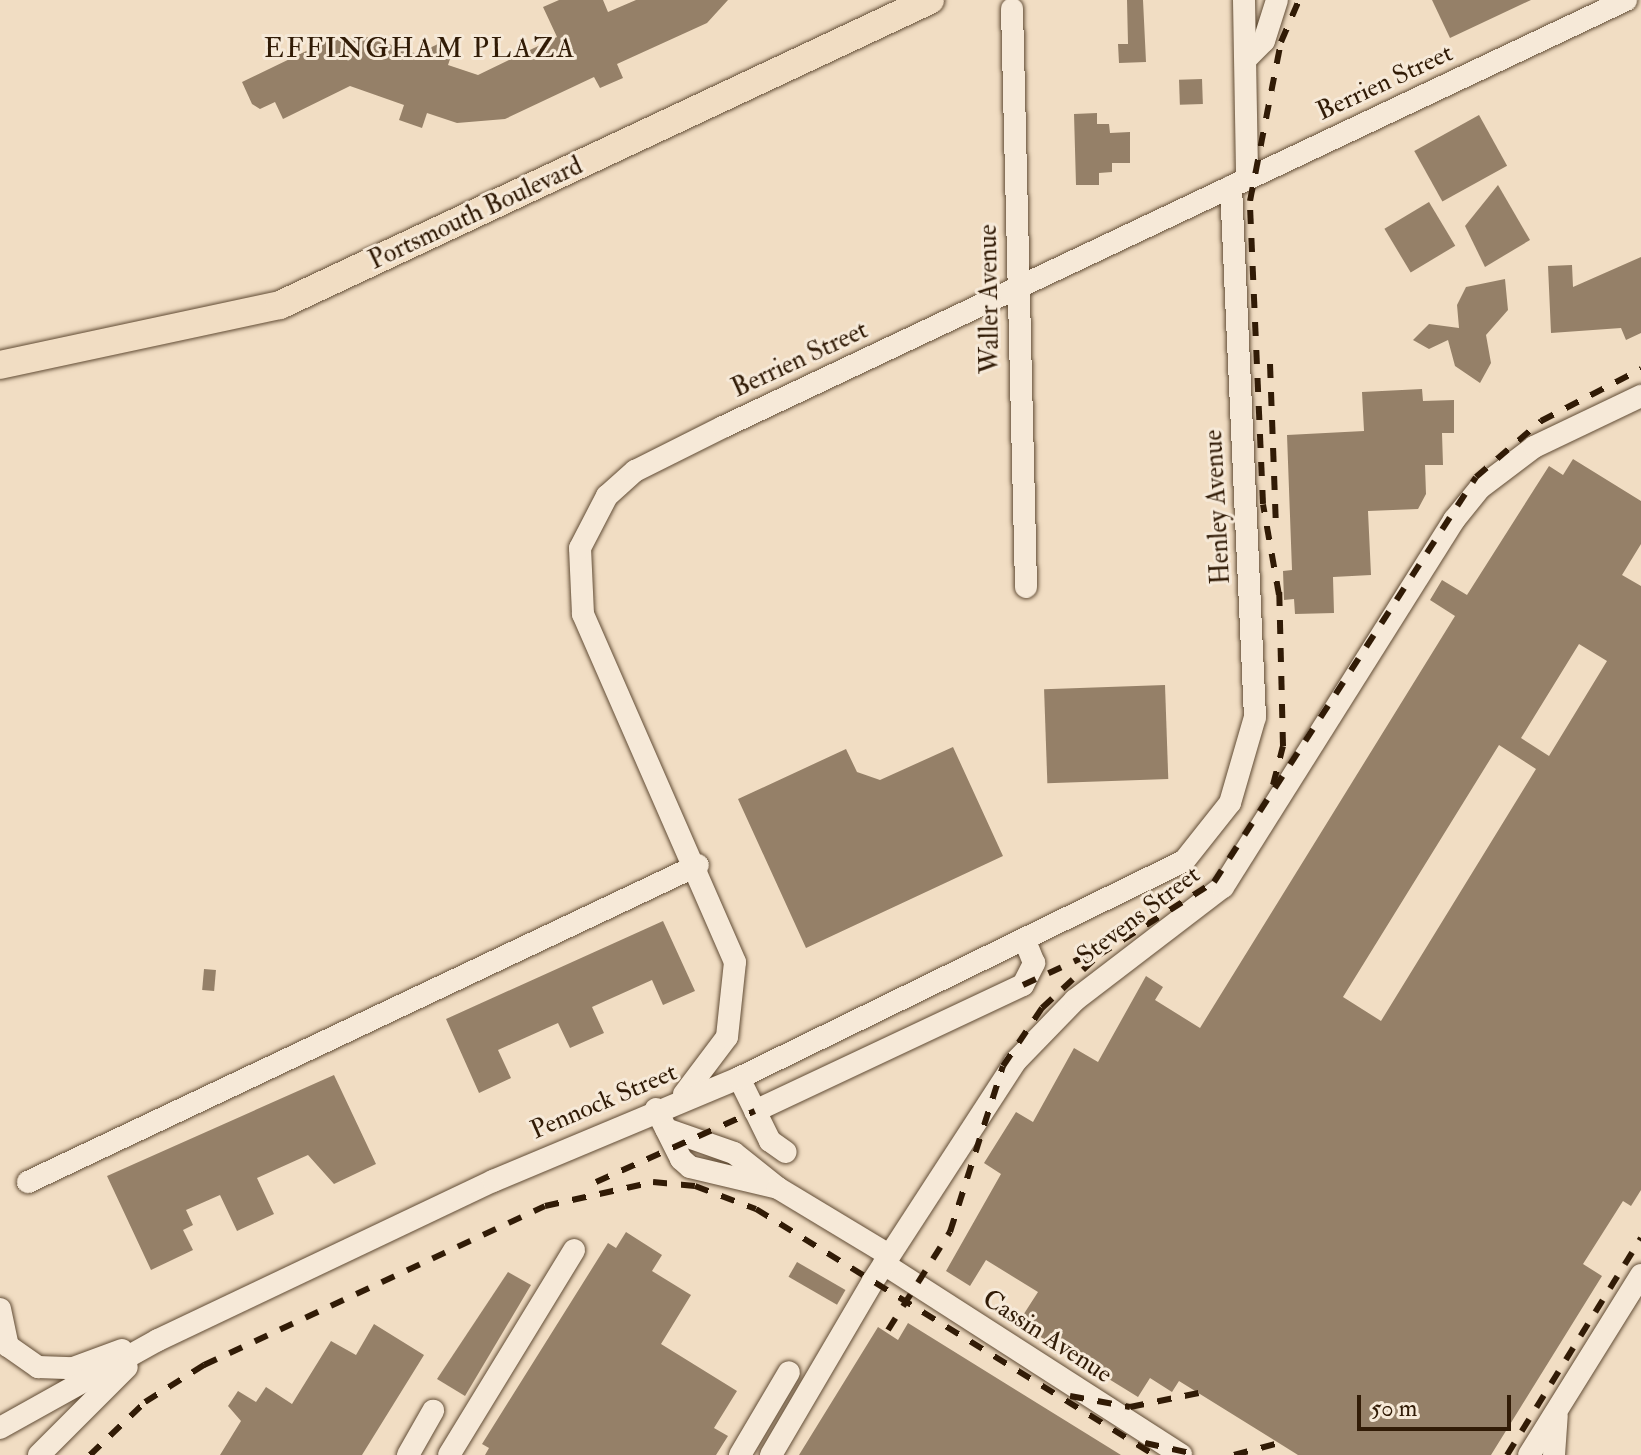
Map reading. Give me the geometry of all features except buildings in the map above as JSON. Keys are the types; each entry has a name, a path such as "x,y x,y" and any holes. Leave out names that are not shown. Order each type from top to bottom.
{"main road":[{"name":"Portsmouth Boulevard","path":"0,365 280,305 930,0"}],"street":[{"name":"Henley Avenue","path":"1220,818 1255,717 1239,183 1246,59 1244,0"},
{"path":"1246,59 1264,41 1277,0"},
{"name":"Berrien Street","path":"665,1113 717,1057 737,995 732,951 698,865 583,614 578,565 592,517 621,481 658,459 1626,0"},
{"name":"Waller Avenue","path":"1012,9 1026,587"},
{"name":"Stevens Street","path":"771,1455 887,1259 994,1093 1042,1033 1223,887 1480,488 1534,447 1641,396"},
{"name":"Pennock Street","path":"0,1428 158,1340 665,1113 1171,872 1220,818"},
{"path":"28,1182 698,865"},
{"path":"755,1111 1023,985 1034,963 1025,941"},
{"path":"739,1078 770,1141 786,1152"},
{"name":"Cassin Avenue","path":"665,1113 690,1167 778,1188 1181,1455"},
{"path":"449,1455 574,1250"},
{"path":"1529,1455 1641,1275"},
{"path":"0,1309 8,1346 38,1367 73,1368 158,1340"},
{"path":"39,1455 158,1340"},
{"path":"740,1455 789,1372"},
{"path":"1554,1455 1563,1402"},
{"path":"408,1455 433,1411"}],"railway":[{"path":"1279,595 1263,504 1250,201 1281,42 1299,0"},
{"path":"1270,364 1276,526"},
{"path":"888,1330 950,1232 1003,1066 1042,1008 1099,955 1214,882 1476,477 1541,421 1641,369"},
{"path":"1273,785 1283,746 1279,586"},
{"path":"1023,985 1090,954"},
{"path":"596,1182 755,1111"},
{"path":"90,1455 145,1402 204,1365 545,1206 653,1182 695,1186 756,1209 1155,1455"},
{"path":"1507,1455 1641,1238"},
{"path":"1070,1396 1130,1407 1199,1393"},
{"path":"1145,1443 1199,1455"},
{"path":"1234,1455 1279,1443"}],"district":[{"name":"EFFINGHAM PLAZA","path":"420,49"}]}
